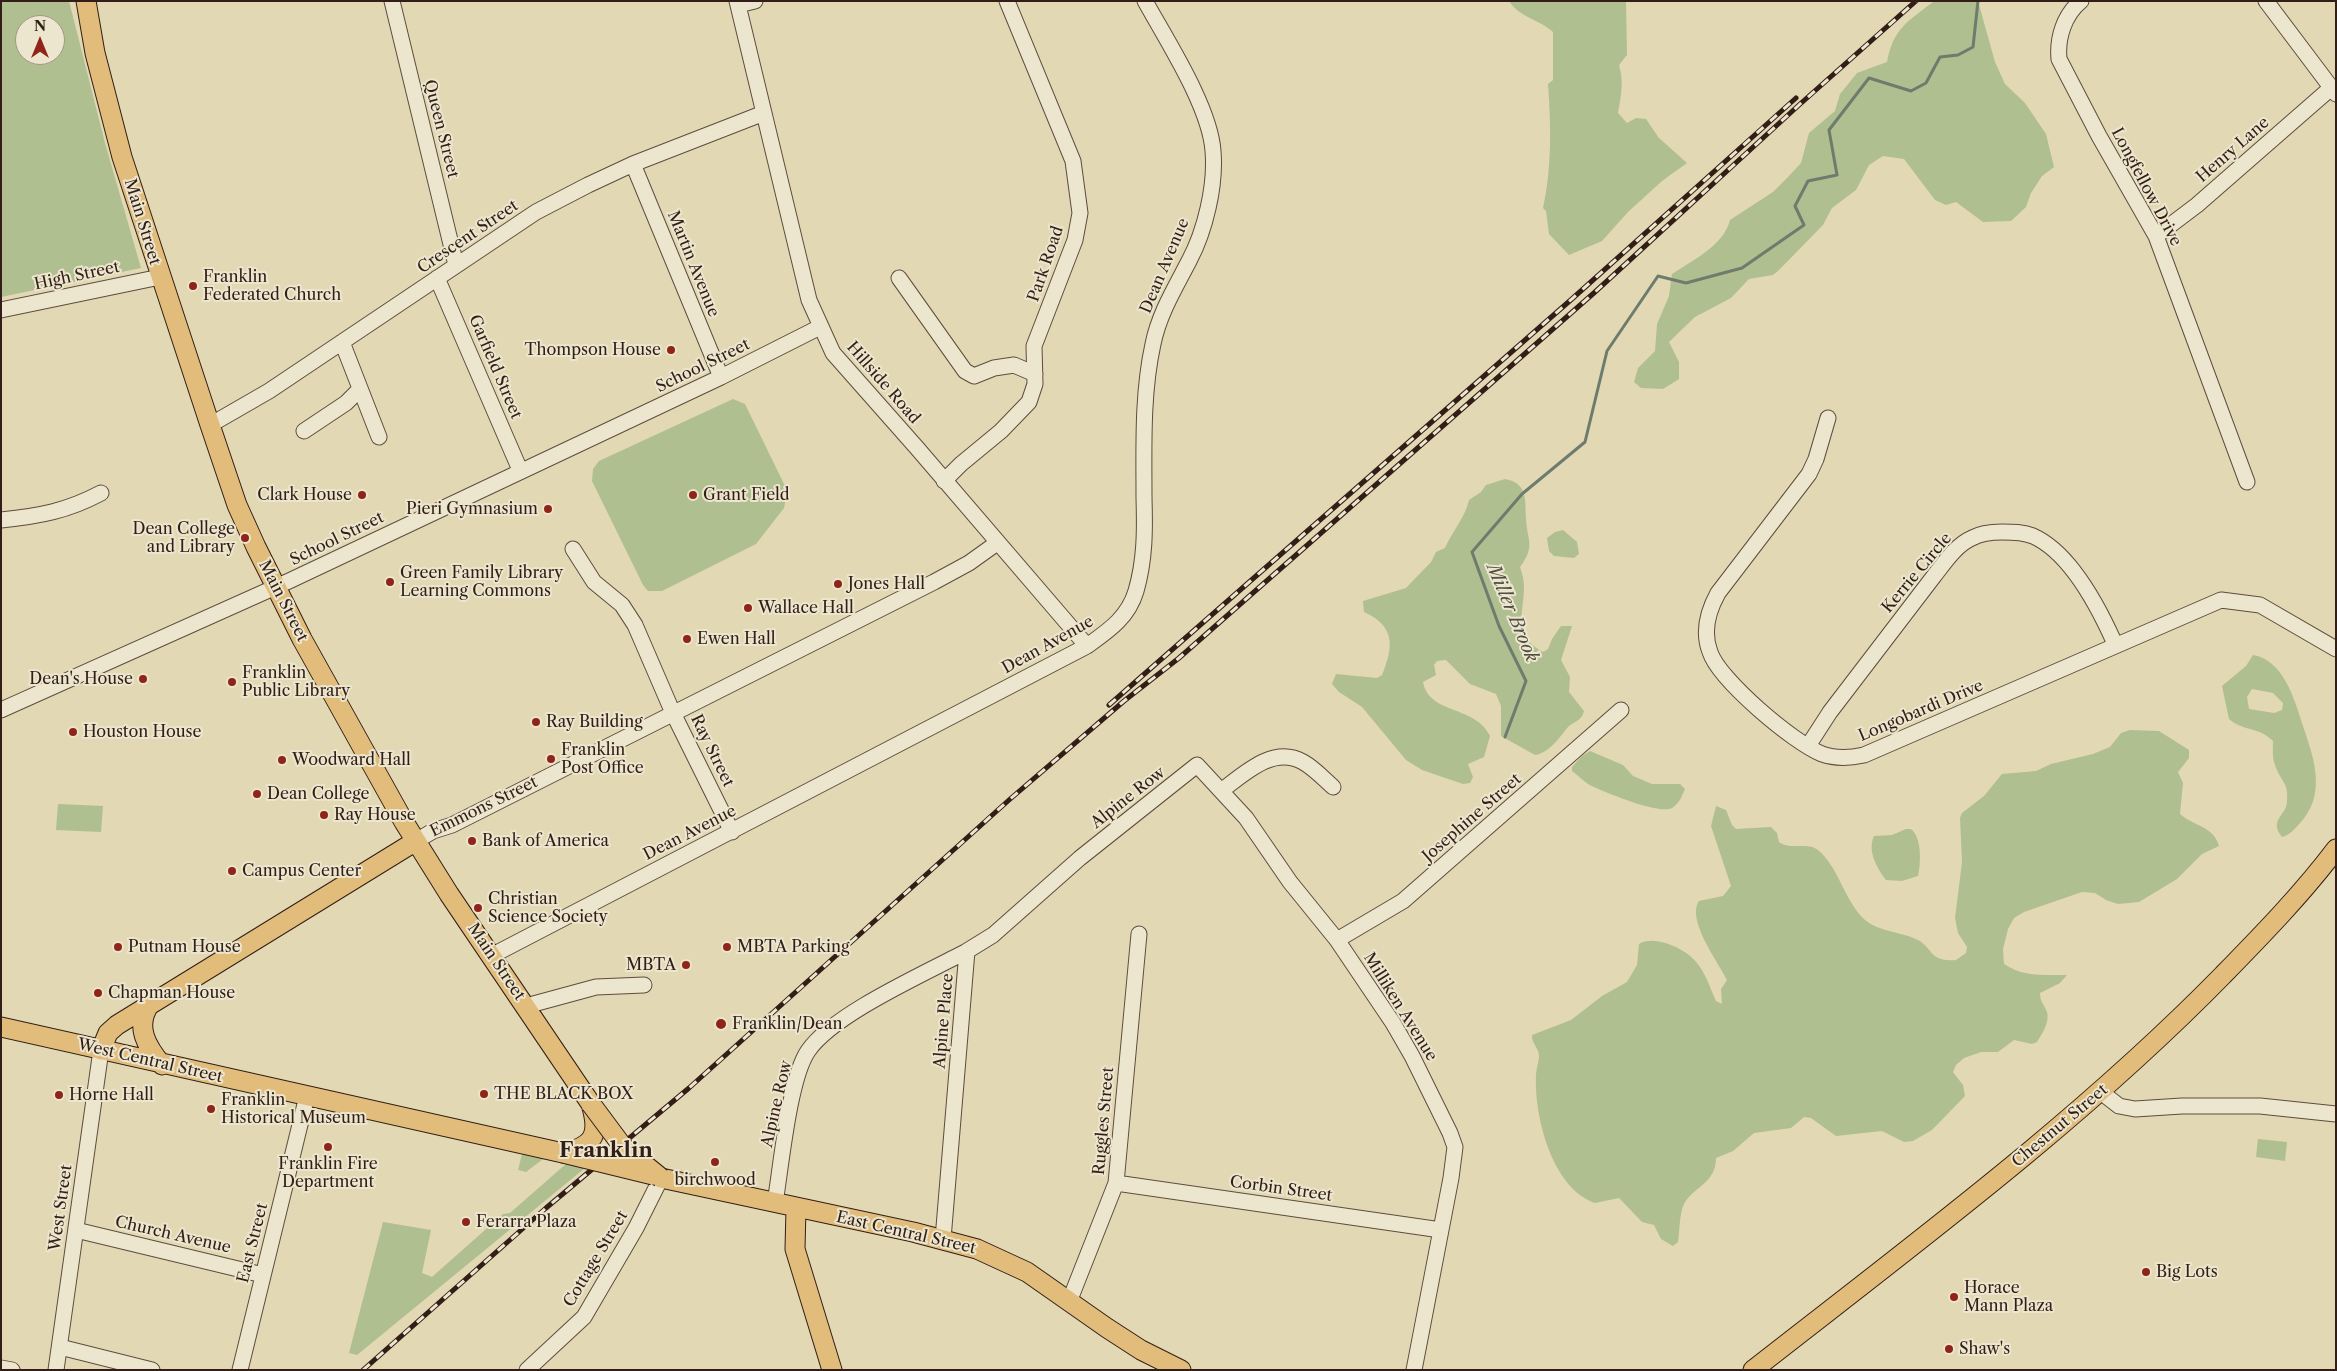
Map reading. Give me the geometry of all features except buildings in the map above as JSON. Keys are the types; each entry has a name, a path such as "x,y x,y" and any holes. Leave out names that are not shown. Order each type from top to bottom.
{"main road":[{"name":"Main Street","path":"85,3 122,157 160,277 237,505 275,588 416,841 491,956 591,1104 623,1147 661,1178"},
{"name":"Emmons Street","path":"100,1050 111,1029 416,841"},
{"name":"Chestnut Street","path":"1753,1370 1974,1197 2101,1092 2199,1001 2251,947 2336,849"},
{"path":"150,1004 144,1013 142,1031 150,1050 162,1065"},
{"name":"West Central Street","path":"1,1027 162,1065 563,1153 661,1178"},
{"path":"563,1153 583,1147 594,1135 596,1123 591,1104"},
{"name":"East Central Street","path":"661,1178 943,1239 977,1249 1027,1272 1141,1350 1181,1370"},
{"path":"796,1208 795,1249 832,1370"}],"street":[{"name":"Queen Street","path":"392,1 456,266"},
{"path":"737,3 755,1"},
{"name":"Park Road","path":"944,481 1029,402 1035,384 1034,346 1075,240 1080,213 1073,161 1007,1"},
{"name":"Dean Avenue","path":"491,956 1086,646 1116,625 1135,593 1146,541 1147,374 1153,341 1167,302 1190,259 1210,202 1214,152 1207,119 1145,1"},
{"name":"Longfellow Drive","path":"2081,1 2063,26 2058,47 2059,59 2099,136 2156,236 2247,482"},
{"path":"2266,1 2333,91"},
{"name":"Hillside Road","path":"737,3 810,300 832,353 1086,646"},
{"name":"Henry Lane","path":"2156,236 2197,205 2333,91"},
{"name":"Crescent Street","path":"210,425 270,391 536,212 588,184 633,164 764,113"},
{"name":"Martin Avenue","path":"633,164 721,377"},
{"name":"High Street","path":"1,310 160,277"},
{"name":"Garfield Street","path":"437,278 520,470"},
{"path":"899,278 966,371 974,376 994,368 1014,365 1035,374"},
{"name":"School Street","path":"1,710 275,588 520,470 721,377 820,328"},
{"path":"342,342 359,390 379,437"},
{"path":"304,431 346,403 359,390"},
{"name":"Longobardi Drive","path":"1828,418 1809,474 1722,588 1709,609 1706,627 1709,650 1720,670 1744,695 1808,746 1834,757 1864,755 2209,603 2230,600 2260,604 2336,649"},
{"path":"1,520 54,514 101,493"},
{"name":"Kerrie Circle","path":"1808,746 1847,689 1934,576 1960,546 1971,538 1996,532 2020,532 2033,536 2052,549 2078,577 2099,610 2115,644"},
{"name":"Emmons Street","path":"416,841 433,831 452,825 934,582 968,563 997,543"},
{"name":"Ray Street","path":"574,549 594,582 622,605 635,625 674,713 732,832"},
{"name":"Josephine Street","path":"1337,940 1403,901 1621,710"},
{"path":"1221,791 1263,761 1284,756 1303,761 1333,786"},
{"name":"Milliken Avenue","path":"1197,765 1246,818 1290,882 1337,940 1393,1023 1412,1056 1455,1147 1414,1370"},
{"name":"Alpine Row","path":"775,1203 792,1103 802,1064 808,1051 832,1027 867,1004 967,951 993,935 1080,858 1197,765"},
{"name":"Ruggles Street","path":"1069,1302 1116,1183 1139,934"},
{"name":"Alpine Place","path":"943,1239 967,951"},
{"path":"526,1006 596,987 644,986"},
{"name":"West Street","path":"56,1370 100,1050"},
{"path":"2101,1092 2119,1106 2134,1109 2182,1106 2260,1106 2336,1114"},
{"name":"East Street","path":"240,1370 307,1096"},
{"name":"Cottage Street","path":"526,1370 584,1317 636,1228 661,1178"},
{"name":"Corbin Street","path":"1116,1183 1440,1230"},
{"name":"Church Avenue","path":"76,1230 263,1275"},
{"path":"60,1347 152,1370"},
{"path":"1,1368 12,1370"}],"green space":[{"path":"1,1 69,1 105,143 141,268 1,297"},
{"path":"1509,1 1626,1 1627,55 1619,65 1622,83 1618,113 1627,123 1636,118 1646,119 1659,138 1687,163 1662,181 1628,212 1602,241 1569,255 1549,234 1546,211 1543,208 1549,162 1548,84 1553,80 1553,32 1524,15 1513,7"},
{"path":"1978,1 1995,62 2005,84 2025,103 2046,134 2054,167 2042,176 2031,193 2026,207 2011,221 1983,222 1956,202 1946,205 1935,200 1904,159 1883,156 1869,165 1856,190 1832,208 1823,225 1778,271 1773,275 1749,279 1731,298 1695,317 1669,342 1679,362 1679,379 1663,389 1641,388 1634,382 1638,368 1655,351 1657,324 1669,296 1672,274 1706,252 1727,229 1730,220 1773,192 1788,177 1801,163 1809,133 1835,111 1840,94 1857,73 1887,62 1893,42 1902,27 1933,2"},
{"name":"Grant Field","path":"733,399 745,404 785,486 786,498 784,508 756,544 662,591 648,591 643,585 592,481 593,469 599,461"},
{"path":"1505,479 1518,484 1524,493 1525,499 1529,548 1528,554 1520,567 1524,584 1523,631 1527,639 1543,652 1548,649 1561,626 1572,626 1561,660 1570,677 1569,692 1584,711 1580,719 1568,727 1558,740 1545,751 1535,755 1501,736 1501,706 1496,694 1470,684 1446,660 1437,661 1434,665 1436,675 1423,682 1427,693 1443,705 1474,719 1483,726 1490,736 1484,757 1468,764 1473,777 1470,783 1463,784 1422,770 1406,760 1362,707 1339,692 1332,684 1336,674 1377,678 1382,675 1389,655 1389,638 1382,624 1364,612 1363,601 1406,588 1431,562 1436,552 1445,548 1465,513 1469,500 1481,492 1486,485"},
{"path":"1563,530 1577,542 1579,554 1574,558 1554,556 1549,551 1547,538 1555,532"},
{"path":"2253,655 2263,658 2280,672 2286,681 2310,748 2316,773 2316,786 2310,810 2293,831 2282,837 2278,831 2277,822 2286,806 2287,790 2274,762 2273,741 2262,733 2240,726 2229,719 2222,686 2246,666","holes":["2252,689 2273,693 2283,703 2282,710 2274,713 2249,709 2247,697"]},
{"path":"2130,730 2159,731 2189,750 2189,758 2178,772 2183,783 2180,814 2213,834 2219,846 2202,854 2177,879 2139,902 2118,904 2106,900 2095,893 2082,892 2024,912 2014,918 2008,929 2003,949 2004,964 2026,973 2067,975 2060,983 2040,993 2041,1001 2048,1016 2045,1028 2037,1042 2032,1044 2014,1040 1998,1052 1981,1052 1964,1058 1956,1065 1953,1072 1963,1085 1965,1096 1932,1130 1913,1141 1904,1142 1882,1131 1836,1136 1811,1118 1804,1117 1791,1128 1754,1133 1733,1151 1716,1158 1713,1173 1705,1183 1689,1196 1683,1206 1678,1242 1673,1246 1661,1239 1654,1225 1642,1222 1619,1198 1595,1203 1580,1195 1567,1182 1557,1167 1542,1130 1536,1092 1536,1073 1539,1056 1532,1035 1571,1020 1602,996 1627,982 1637,965 1639,944 1645,941 1670,944 1686,953 1697,963 1708,981 1716,1001 1722,1004 1721,989 1727,980 1700,930 1696,909 1699,901 1723,896 1731,886 1711,826 1716,806 1726,810 1732,825 1736,829 1771,827 1777,833 1779,842 1784,845 1814,847 1825,856 1850,901 1868,922 1874,926 1918,940 1936,957 1956,960 1966,953 1967,947 1958,933 1955,918 1962,862 1960,818 1962,813 1984,796 2002,774 2036,771 2051,764 2093,754 2110,747 2121,733"},
{"path":"1590,751 1623,765 1633,776 1652,784 1680,784 1685,789 1677,804 1672,808 1666,809 1645,806 1610,794 1591,786 1572,771 1572,767 1582,756"},
{"path":"58,804 103,806 101,832 56,830"},
{"path":"1906,829 1911,829 1915,833 1919,844 1920,864 1918,876 1902,881 1886,880 1876,865 1872,853 1874,836 1892,835"},
{"path":"2258,1139 2287,1142 2285,1161 2256,1157"},
{"path":"522,1154 543,1159 526,1172 518,1170"},
{"path":"567,1163 585,1168 357,1355 349,1353 383,1222 431,1230 422,1273 432,1277 503,1214 510,1213"}],"waterway":[{"name":"Miller Brook","path":"1505,737 1526,681 1499,626 1472,552 1522,494 1585,442 1607,351 1658,276 1686,283 1742,268 1804,225 1795,206 1808,181 1837,175 1829,130 1869,78 1911,91 1926,83 1940,57 1958,55 1973,47 1978,1"}],"railway":[{"path":"363,1370 546,1208 689,1088 1009,800 1124,701 1179,658 1595,292 1799,105 1916,1"},
{"path":"1109,705 1573,298 1796,98"}],"place":[{"name":"Franklin Federated Church","path":"193,286"},
{"name":"Thompson House","path":"671,350"},
{"name":"Clark House","path":"362,495"},
{"name":"Grant Field","path":"693,495"},
{"name":"Pieri Gymnasium","path":"548,509"},
{"name":"Dean College and Library","path":"245,538"},
{"name":"Green Family Library Learning Commons","path":"390,582"},
{"name":"Jones Hall","path":"838,584"},
{"name":"Wallace Hall","path":"748,608"},
{"name":"Ewen Hall","path":"687,639"},
{"name":"Dean's House","path":"143,679"},
{"name":"Franklin Public Library","path":"232,682"},
{"name":"Ray Building","path":"536,722"},
{"name":"Houston House","path":"73,732"},
{"name":"Franklin Post Office","path":"551,759"},
{"name":"Woodward Hall","path":"282,760"},
{"name":"Dean College","path":"257,794"},
{"name":"Ray House","path":"324,815"},
{"name":"Bank of America","path":"472,841"},
{"name":"Campus Center","path":"232,871"},
{"name":"Christian Science Society","path":"478,908"},
{"name":"Putnam House","path":"118,947"},
{"name":"MBTA Parking","path":"727,947"},
{"name":"MBTA","path":"686,965"},
{"name":"Chapman House","path":"98,993"},
{"name":"Franklin/Dean","path":"721,1024"},
{"name":"THE BLACK BOX","path":"484,1094"},
{"name":"Horne Hall","path":"59,1095"},
{"name":"Franklin Historical Museum","path":"211,1109"},
{"name":"Franklin Fire Department","path":"328,1147"},
{"name":"birchwood","path":"715,1162"},
{"name":"Ferarra Plaza","path":"466,1222"},
{"name":"Big Lots","path":"2146,1272"},
{"name":"Horace Mann Plaza","path":"1954,1297"},
{"name":"Shaw's","path":"1949,1349"}],"district":[{"name":"Franklin","path":"606,1151"}]}
